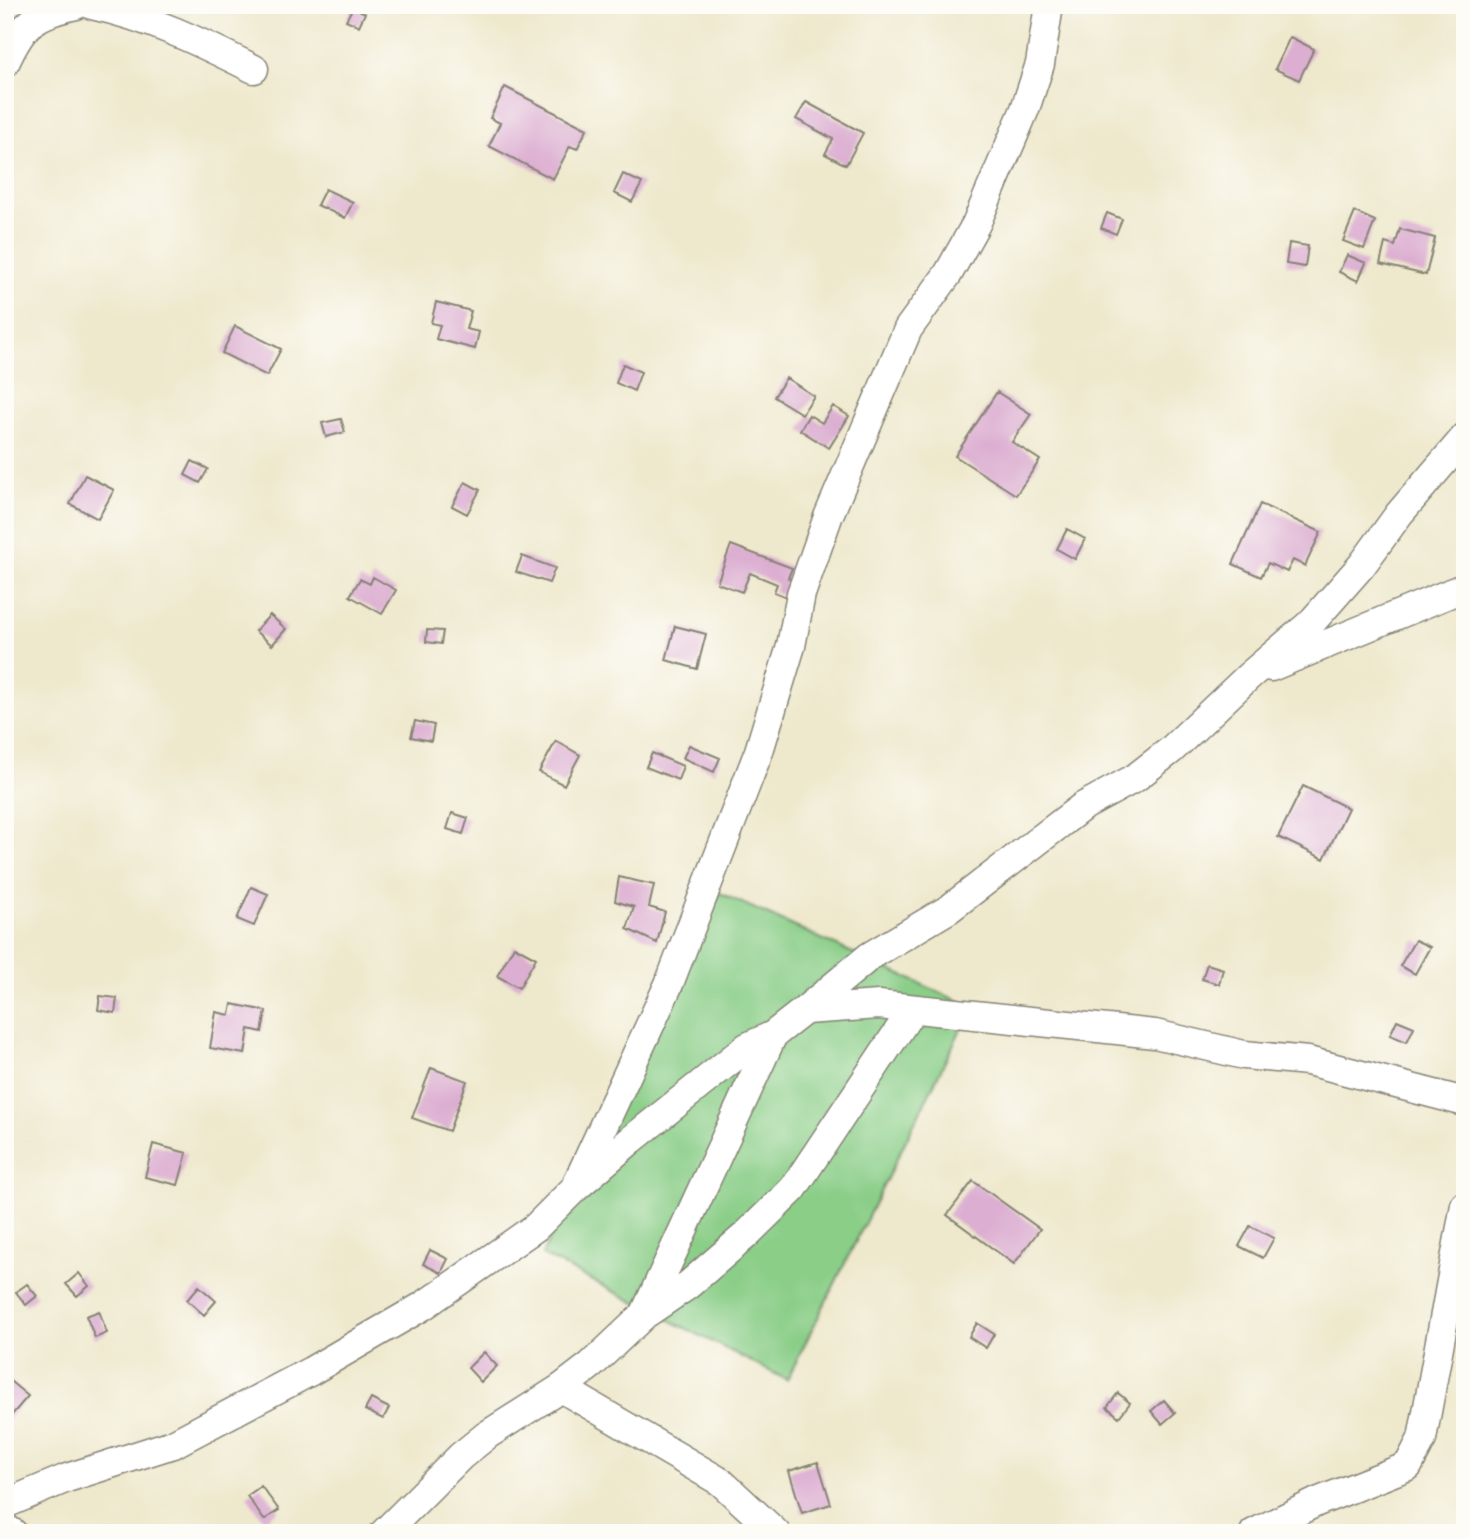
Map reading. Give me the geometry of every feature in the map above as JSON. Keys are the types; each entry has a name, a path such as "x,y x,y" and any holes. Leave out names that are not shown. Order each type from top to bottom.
{"street":[{"path":"5,63 33,18 76,5"},
{"path":"92,5 123,12 209,46 254,69"},
{"path":"573,1190 669,984 759,751 791,646 801,594 828,517 908,329 948,274 976,224 1025,109 1040,64 1049,5"},
{"path":"5,1504 67,1478 173,1444 311,1371 423,1306 536,1227 573,1190 631,1140 747,1047 773,1035 870,956 949,909 1082,807 1135,778 1171,750 1249,676 1311,623 1362,565 1399,514 1465,438"},
{"path":"1249,676 1465,587"},
{"path":"805,1010 879,1005 1155,1034 1244,1055 1308,1061 1465,1102"},
{"path":"384,1533 461,1455 592,1365 644,1315 697,1277 746,1235 793,1189 913,1009"},
{"path":"644,1315 773,1035"},
{"path":"1254,1533 1317,1502 1408,1466 1422,1439 1465,1205"},
{"path":"561,1388 720,1482 776,1533"},
{"path":"5,1528 13,1533"}],"green space":[{"path":"720,893 972,1007 787,1380 542,1255"}],"building":[{"path":"353,7 365,13 359,26 346,20"},
{"path":"1290,37 1314,49 1299,80 1275,69"},
{"path":"505,87 587,129 577,149 570,146 553,179 489,146 500,123 490,118"},
{"path":"806,102 863,133 846,165 825,154 833,139 796,119"},
{"path":"623,174 642,183 632,202 614,193"},
{"path":"325,189 353,202 345,218 317,205"},
{"path":"1355,212 1375,221 1364,249 1343,241"},
{"path":"1107,213 1122,219 1116,234 1101,228"},
{"path":"1400,229 1435,238 1426,275 1380,264 1385,243 1395,246"},
{"path":"1289,243 1308,246 1305,267 1286,264"},
{"path":"1347,255 1366,263 1358,281 1339,272"},
{"path":"436,302 471,311 466,329 479,332 475,349 436,339 440,325 431,323"},
{"path":"235,326 281,349 267,376 222,353"},
{"path":"623,364 641,372 634,391 616,383"},
{"path":"786,378 814,396 802,414 774,397"},
{"path":"997,392 1031,414 1012,442 1040,460 1016,495 955,456"},
{"path":"833,406 849,416 829,448 800,430 809,415 822,423"},
{"path":"341,419 345,432 326,437 322,423"},
{"path":"192,461 208,469 200,483 185,475"},
{"path":"85,475 114,490 98,519 70,504"},
{"path":"465,482 480,490 467,514 452,506"},
{"path":"1260,504 1321,532 1305,566 1293,560 1287,572 1268,563 1261,577 1233,564"},
{"path":"1067,529 1085,539 1075,559 1057,549"},
{"path":"731,545 792,568 788,578 796,581 789,598 774,592 777,584 750,573 742,592 717,583"},
{"path":"522,556 555,568 549,583 516,572"},
{"path":"373,577 396,590 382,614 350,596 360,579 370,584"},
{"path":"270,615 286,629 272,645 255,631"},
{"path":"675,626 706,634 697,669 666,660"},
{"path":"427,630 443,631 441,644 426,642"},
{"path":"415,721 434,725 431,741 411,737"},
{"path":"556,741 580,755 564,785 539,772"},
{"path":"689,745 720,758 714,772 683,758"},
{"path":"652,753 683,766 678,780 646,767"},
{"path":"1303,786 1348,808 1324,859 1278,837"},
{"path":"452,813 468,818 463,834 447,829"},
{"path":"619,877 654,885 649,907 665,912 657,943 627,929 634,907 615,901"},
{"path":"251,887 268,894 254,926 237,919"},
{"path":"1415,940 1430,947 1415,974 1400,966"},
{"path":"514,946 536,958 519,988 497,976"},
{"path":"1207,964 1223,969 1219,984 1202,979"},
{"path":"100,996 117,998 115,1013 98,1010"},
{"path":"232,1004 266,1011 262,1032 249,1029 245,1054 210,1048 216,1012 230,1015"},
{"path":"1397,1020 1414,1027 1407,1042 1390,1035"},
{"path":"431,1068 467,1081 449,1131 412,1118"},
{"path":"153,1144 187,1153 178,1185 145,1177"},
{"path":"973,1181 1040,1229 1014,1264 947,1215"},
{"path":"1250,1226 1274,1238 1263,1258 1239,1246"},
{"path":"430,1250 448,1259 441,1273 423,1264"},
{"path":"79,1273 89,1286 77,1296 66,1284"},
{"path":"27,1284 37,1296 26,1305 16,1292"},
{"path":"199,1286 216,1301 204,1315 187,1300"},
{"path":"99,1311 107,1333 95,1338 86,1316"},
{"path":"977,1323 994,1334 986,1348 969,1337"},
{"path":"484,1352 497,1366 481,1382 468,1368"},
{"path":"5,1377 28,1396 5,1423"},
{"path":"1118,1393 1130,1403 1119,1417 1107,1407"},
{"path":"371,1399 389,1408 383,1419 365,1410"},
{"path":"1164,1400 1175,1413 1162,1424 1151,1411"},
{"path":"818,1462 831,1504 802,1513 789,1471"},
{"path":"261,1486 279,1510 264,1520 247,1496"}]}
